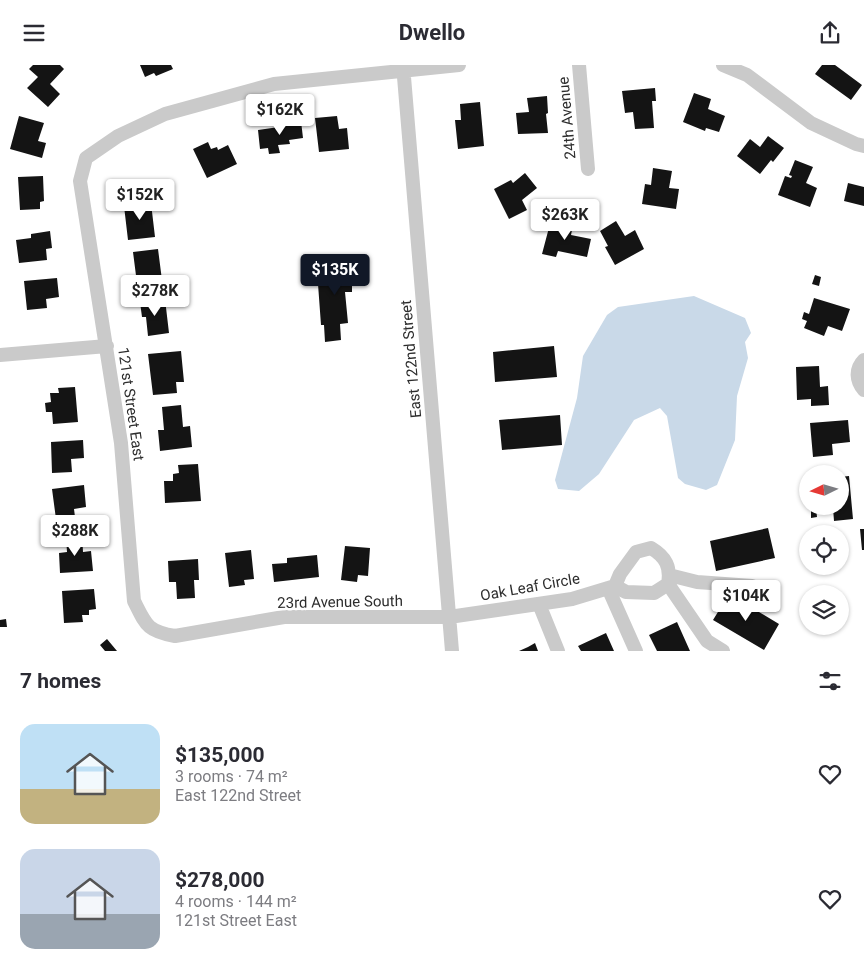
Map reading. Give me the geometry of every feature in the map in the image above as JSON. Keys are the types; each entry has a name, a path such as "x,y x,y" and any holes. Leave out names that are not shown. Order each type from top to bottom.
{"street":[{"path":"403,67 459,65"},
{"name":"24th Avenue","path":"579,65 588,169"},
{"path":"723,65 747,75 811,123 864,146"},
{"name":"121st Street East","path":"145,624 134,601 121,443 80,181 86,158 118,136 165,114 274,84 403,67"},
{"name":"East 122nd Street","path":"403,67 452,651"},
{"path":"0,355 107,346"},
{"path":"864,359 858,369 857,377 864,390"},
{"path":"612,587 636,551 651,548 661,554 667,563 668,580 707,641 723,651"},
{"path":"612,587 626,592 654,593 668,580 752,586"},
{"path":"612,587 636,651"},
{"name":"Oak Leaf Circle","path":"449,617 572,599 612,587"},
{"path":"540,604 558,651"},
{"name":"23rd Avenue South","path":"145,624 160,633 175,636 284,617 449,617"}],"water":[{"path":"694,296 745,318 751,333 745,342 748,358 737,396 735,440 717,485 706,490 685,484 678,478 667,416 660,408 634,420 599,474 579,491 558,489 555,480 577,398 583,356 607,315 618,307"}],"building":[{"path":"33,65 60,65 64,69 50,84 60,94 48,107 27,88 38,77 29,69"},
{"path":"140,65 171,65 173,69 156,76 154,73 145,77"},
{"path":"822,65 835,65 862,85 851,100 815,74"},
{"path":"655,88 656,101 652,101 654,128 635,129 633,112 625,113 622,91"},
{"path":"694,93 711,99 708,109 725,116 719,132 706,128 705,131 683,122"},
{"path":"547,96 548,133 518,134 516,113 529,112 527,98"},
{"path":"480,102 484,146 458,149 455,120 461,120 460,104"},
{"path":"19,116 44,123 38,141 46,143 42,158 10,149"},
{"path":"337,116 339,129 347,128 349,149 319,152 315,118"},
{"path":"301,121 303,138 289,140 290,144 278,145 280,153 269,154 268,148 260,149 258,130 286,126 285,123"},
{"path":"768,136 784,148 760,174 737,156 750,139 760,147"},
{"path":"208,142 211,149 217,147 218,150 228,145 237,164 207,178 193,149"},
{"path":"795,160 813,167 806,183 817,188 810,207 778,195 785,176 791,178 792,176 789,175"},
{"path":"653,168 672,171 669,188 679,189 676,209 642,204 645,184 651,185"},
{"path":"525,173 537,188 522,200 527,210 509,219 494,189 511,180 513,183"},
{"path":"43,176 44,201 40,202 40,209 20,210 18,177"},
{"path":"848,183 864,187 864,206 844,201"},
{"path":"151,203 155,237 128,240 124,206"},
{"path":"551,220 573,225 571,235 591,239 587,257 558,251 556,257 542,254"},
{"path":"616,221 625,236 635,230 644,249 615,265 605,247 608,246 600,231"},
{"path":"50,231 52,248 46,249 47,260 19,263 16,240 31,238 31,234"},
{"path":"158,249 163,288 138,291 133,252"},
{"path":"349,260 351,274 365,272 366,280 352,281 352,292 345,292 348,323 340,324 341,340 325,342 324,325 321,325 318,284 320,283 319,263"},
{"path":"815,275 821,277 819,286 812,284"},
{"path":"57,278 59,297 46,299 47,308 27,310 24,281"},
{"path":"814,298 850,309 842,331 828,326 824,336 804,328 807,321 802,319 804,312 809,314"},
{"path":"165,299 169,333 148,336 146,317 142,317 140,302"},
{"path":"554,346 557,377 495,382 493,352"},
{"path":"181,351 184,382 176,382 177,393 153,395 148,354"},
{"path":"819,366 820,387 828,386 829,405 811,406 811,399 797,400 796,367"},
{"path":"75,387 78,422 53,424 52,412 46,412 45,403 51,402 50,393 59,393 58,388"},
{"path":"181,405 183,427 190,426 192,447 160,451 158,430 164,430 162,407"},
{"path":"560,415 562,445 502,450 499,420"},
{"path":"848,420 850,442 832,444 833,455 813,457 810,423"},
{"path":"83,440 84,458 71,459 72,472 52,473 51,442"},
{"path":"198,464 201,501 165,503 164,481 173,481 173,474 179,473 178,465"},
{"path":"849,476 853,519 834,521 834,515 849,515"},
{"path":"84,485 86,507 74,509 75,517 56,519 52,489"},
{"path":"768,528 775,558 716,571 710,541"},
{"path":"860,529 864,529 864,550 862,550"},
{"path":"82,535 83,552 91,551 93,571 60,573 59,553 67,552 66,536"},
{"path":"345,546 370,548 368,576 358,575 357,582 341,580"},
{"path":"251,550 254,579 244,580 245,585 229,587 225,553"},
{"path":"317,555 319,577 274,582 272,564 287,563 287,558"},
{"path":"198,559 199,580 194,580 195,598 177,599 176,582 169,582 168,561"},
{"path":"94,589 96,609 89,610 89,615 82,615 83,622 64,623 62,591"},
{"path":"729,594 779,624 764,650 713,620"},
{"path":"6,619 7,627 0,627 0,620"},
{"path":"677,622 690,651 657,651 649,635"},
{"path":"606,633 614,651 581,651 578,646"},
{"path":"107,639 117,651 105,651 100,645"},
{"path":"535,643 538,651 519,651 528,647"}]}
